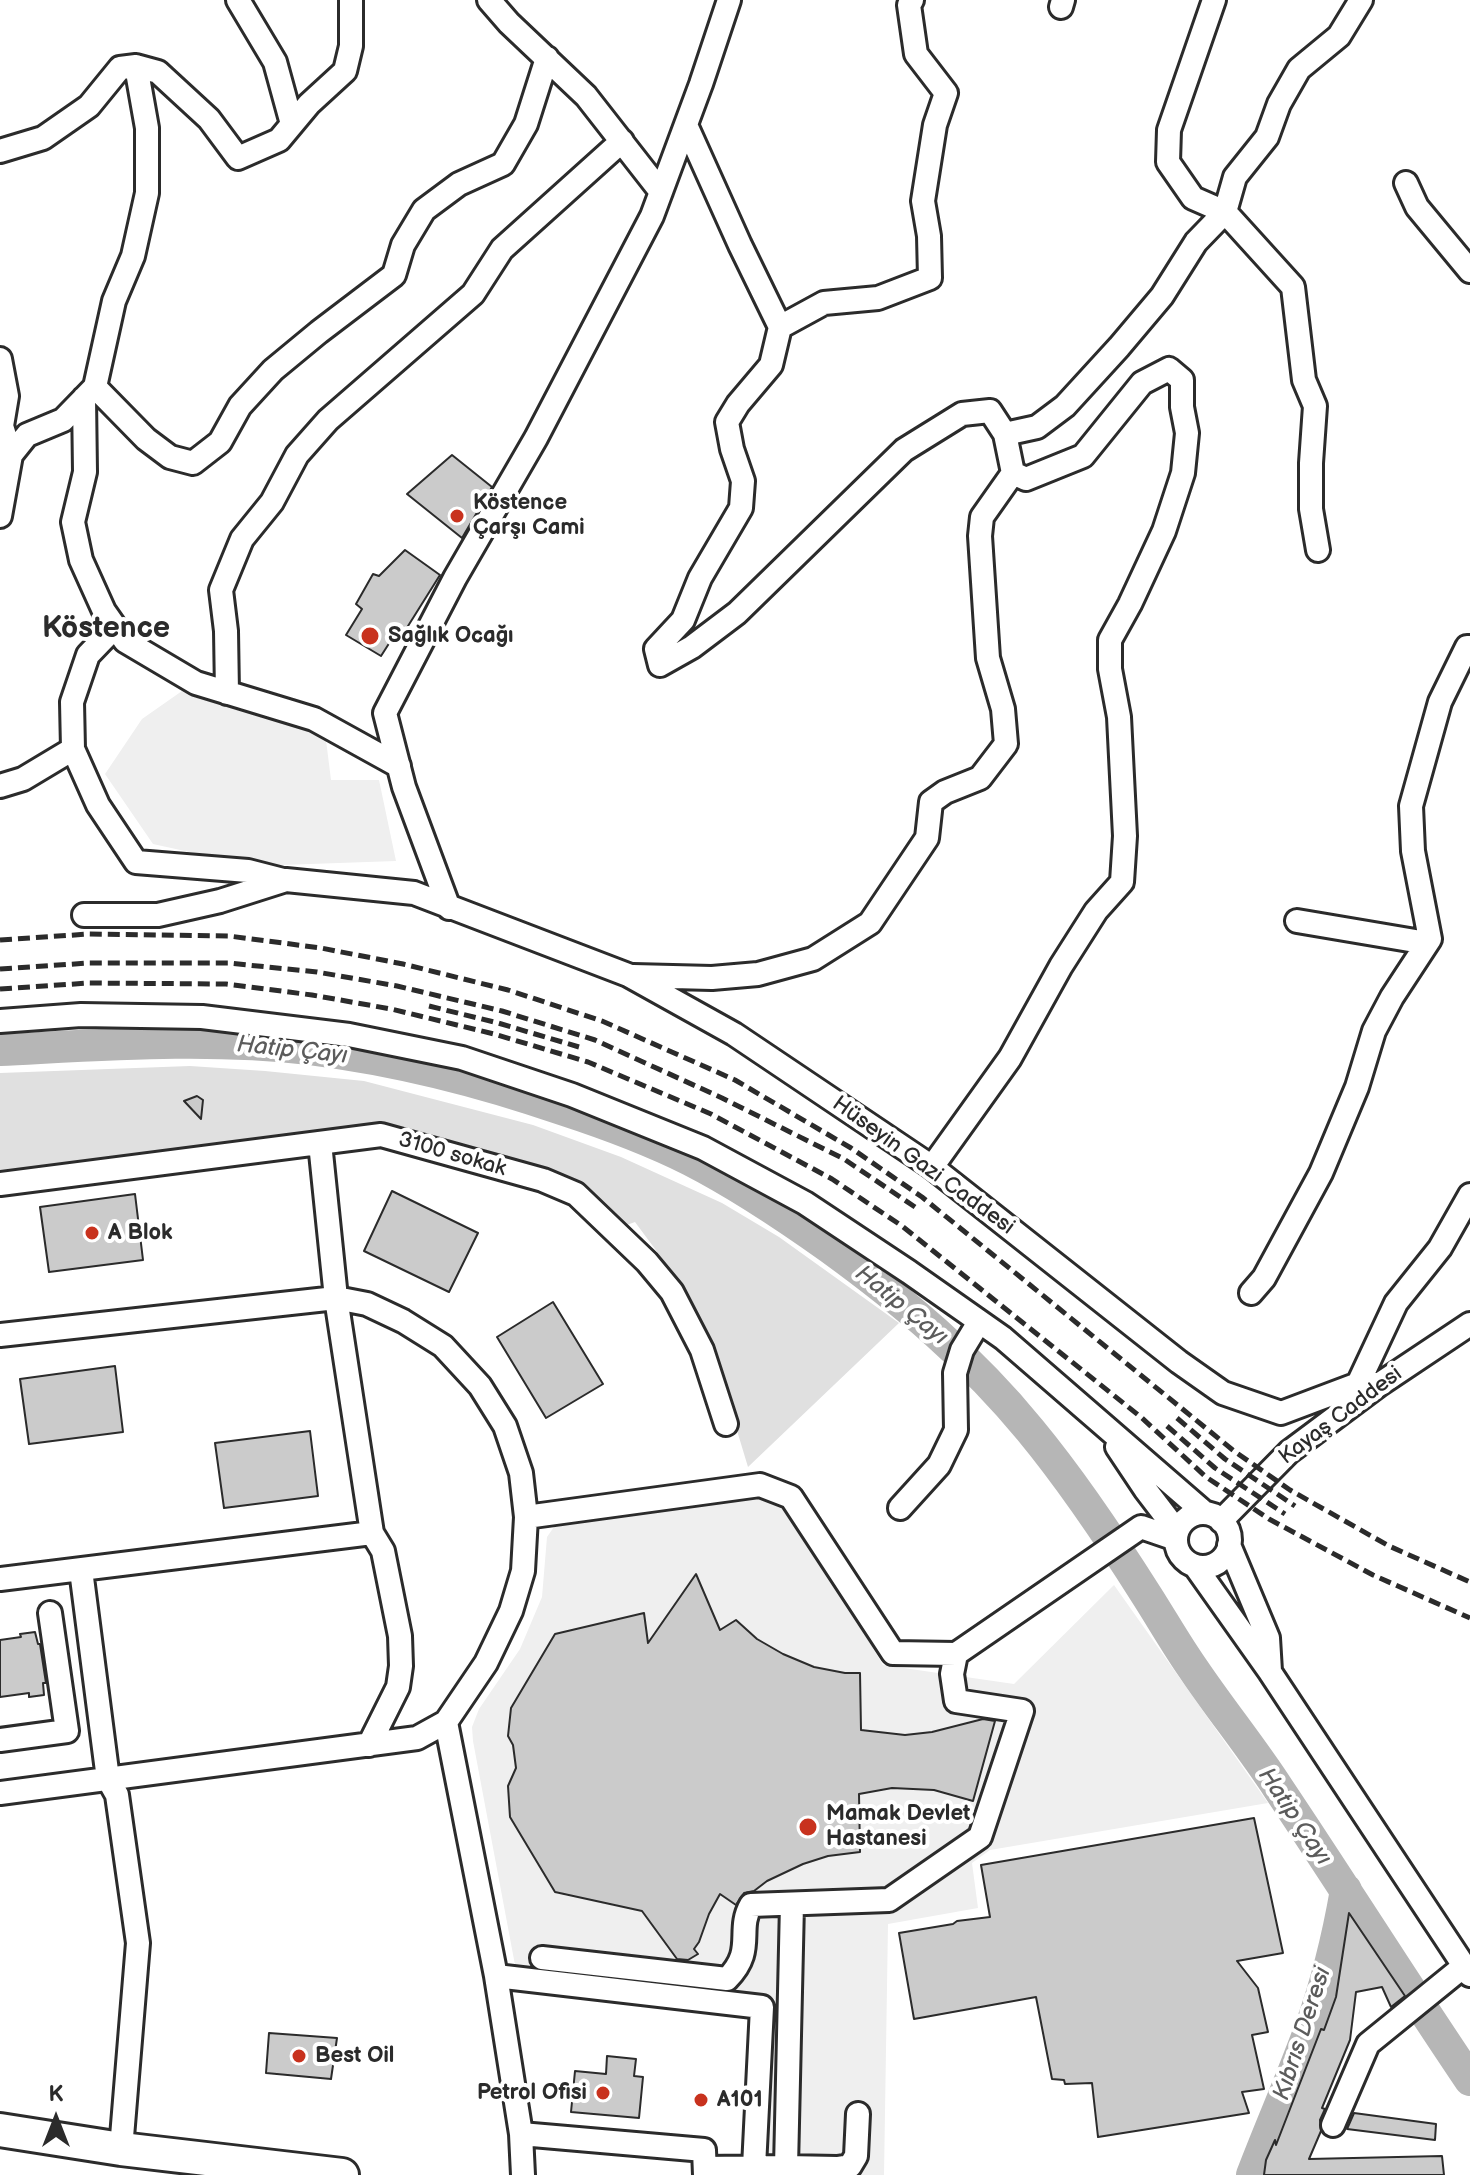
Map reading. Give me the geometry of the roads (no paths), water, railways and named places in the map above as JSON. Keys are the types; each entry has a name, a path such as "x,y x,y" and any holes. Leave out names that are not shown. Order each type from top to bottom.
{"highway":[{"path":"0,2130 121,2149 342,2175"}],"street":[{"path":"238,0 275,62 292,124"},
{"path":"0,151 43,138 89,106 120,68 136,66 158,72 182,93 209,119 238,158 279,140 309,104 345,71 351,46 351,0"},
{"path":"489,0 586,96 661,192"},
{"path":"449,908 404,787 385,713 455,578 536,438 652,216 729,0"},
{"path":"780,327 824,303 878,298 930,278 929,236 923,201 935,125 946,93 916,54 909,5 912,0"},
{"path":"1214,0 1169,130 1168,162 1193,198 1225,212 1293,287 1304,380 1315,406 1311,509 1318,550"},
{"path":"1005,434 1037,427 1065,406 1162,296 1196,242 1225,212 1235,177 1267,137 1279,104 1299,69 1339,36 1361,0"},
{"path":"90,393 170,457 193,463 220,442 240,406 273,370 394,275 403,245 424,210 459,184 503,164 526,124 547,58"},
{"path":"136,66 147,128 147,193 133,256 114,301 90,393 85,472 73,522 81,560 104,611 125,641 196,683 314,719 399,766"},
{"path":"628,975 712,978 758,974 813,959 870,923 927,838 931,802 945,792 980,778 1006,744 1003,709 988,658 980,536 982,517 1013,473 1005,434 990,411 962,414 904,450 737,613 692,647 660,665 656,649 683,620 700,578 741,508 743,481 727,422 771,365 780,327 686,125"},
{"path":"227,693 226,631 221,590 242,539 272,502 297,455 328,420 473,294 502,249 622,141"},
{"path":"1406,183 1417,207 1470,271"},
{"path":"0,359 7,396 2,426 11,455 0,516"},
{"path":"932,1167 1010,1058 1089,922 1122,882 1125,836 1119,717 1110,669 1110,640 1164,531 1183,473 1187,433 1182,407 1182,380 1169,369 1142,383 1083,456 1026,479 1013,473"},
{"path":"11,455 27,435 63,420 90,393"},
{"path":"0,786 23,779 73,749 72,702 88,655 115,627"},
{"path":"1251,1293 1264,1278 1321,1173 1357,1087 1374,1031 1430,939 1413,851 1411,806 1440,702 1467,647 1470,647"},
{"name":"Hüseyin Gazi Caddesi","path":"73,749 98,805 136,862 248,871 286,880 414,893 628,975 734,1034 932,1167 1179,1362 1223,1393 1281,1413 1369,1384"},
{"path":"84,915 158,915 220,901 286,880"},
{"path":"1297,921 1427,943"},
{"path":"0,1021 81,1015 202,1017 349,1035 462,1058 572,1095 703,1148 805,1203 1003,1338 1213,1517 1229,1536 1229,1545 1268,1638 1270,1672"},
{"name":"3100 sokak","path":"0,1184 381,1135 543,1180 576,1194 647,1262 672,1292 702,1350 726,1424"},
{"path":"320,1143 336,1298 372,1533 383,1551 400,1636 398,1687 369,1745"},
{"path":"1369,1384 1396,1303 1440,1248 1470,1195"},
{"path":"0,1335 336,1298 367,1304 403,1321 443,1346 480,1386 505,1426 521,1473 526,1517 523,1571 511,1611 486,1663 446,1722 417,1738 0,1793"},
{"path":"900,1508 939,1465 956,1430 955,1373 962,1350 979,1322"},
{"name":"Kayaş Caddesi","path":"1213,1517 1369,1384 1470,1324"},
{"path":"1098,1420 1177,1535 1181,1556 1195,1566 1270,1672 1467,1970 1430,1993 1368,2044 1333,2125"},
{"path":"526,1517 760,1485 791,1497 893,1653 956,1654 1141,1527 1177,1535"},
{"path":"1177,1535 1188,1518 1213,1517"},
{"path":"0,1579 81,1570 147,1551 372,1533"},
{"path":"1195,1566 1213,1565 1229,1545"},
{"path":"81,1570 108,1779 117,1795 138,1943 121,2149"},
{"path":"0,1740 67,1731 50,1613"},
{"path":"542,1958 727,1979 739,1968 751,1905 889,1900 980,1837 1022,1711 956,1701 952,1674 956,1654"},
{"path":"446,1722 496,1976 521,2134 523,2175"},
{"path":"786,2167 792,1904"},
{"path":"496,1976 762,2007 754,2167"},
{"path":"521,2134 704,2150 705,2172 754,2167 837,2168 850,2166 856,2156 858,2114"}],"waterway":[{"name":"Hatip Çayı","path":"0,1050 233,1043 310,1049 438,1073 533,1100 659,1146 762,1201 813,1236 936,1332 985,1379 1046,1450 1105,1532 1188,1661 1268,1773 1470,2080"},
{"name":"Kıbrıs Deresi","path":"1252,2175 1317,2009 1332,1959 1346,1890"}],"railway":[{"path":"0,940 89,934 229,936 321,948 508,990 602,1021 735,1080 851,1148 922,1197 1234,1451 1290,1490 1389,1546 1470,1582"},
{"path":"0,969 89,963 228,963 317,972 397,986 502,1011 595,1040 722,1098 844,1159 915,1207"},
{"path":"0,989 89,983 226,984 312,995 391,1009 494,1034 588,1062 711,1114 832,1179 902,1226 1142,1418 1206,1477 1269,1519 1373,1575 1470,1618"},
{"path":"429,1006 579,1047"},
{"path":"1177,1418 1225,1459 1295,1506"},
{"path":"1167,1426 1215,1468 1285,1514"}],"place":[{"name":"Köstence Çarşı Cami","path":"457,516"},
{"name":"Sağlık Ocağı","path":"370,636"},
{"name":"A Blok","path":"92,1233"},
{"name":"Mamak Devlet Hastanesi","path":"808,1827"},
{"name":"Best Oil","path":"299,2056"},
{"name":"Petrol Ofisi","path":"603,2093"},
{"name":"A101","path":"701,2100"}],"district":[{"name":"Köstence","path":"106,629"}]}
